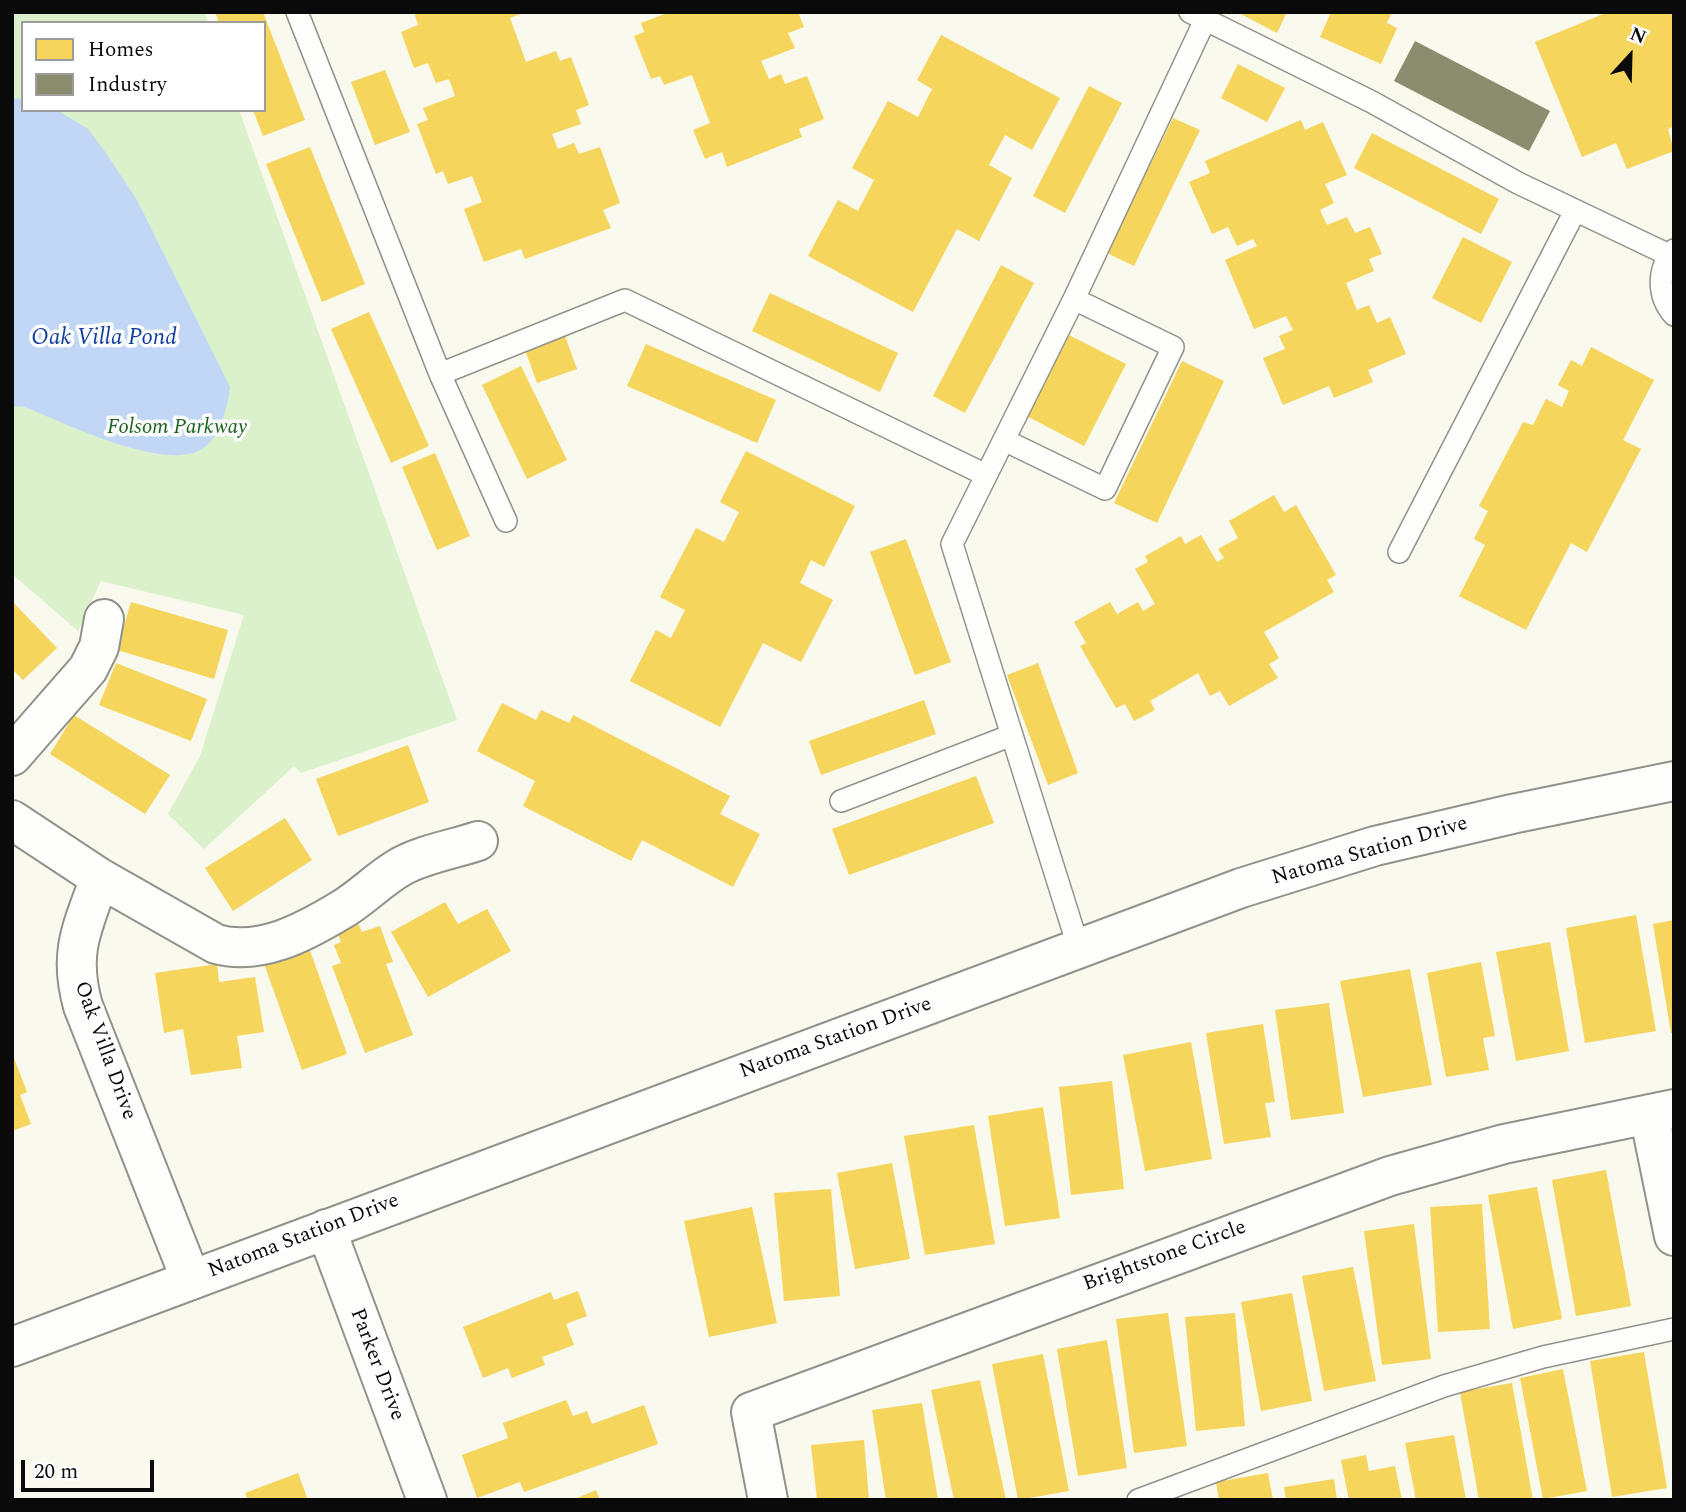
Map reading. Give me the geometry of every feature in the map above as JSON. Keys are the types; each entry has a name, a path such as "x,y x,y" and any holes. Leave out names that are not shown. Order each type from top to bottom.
{"street":[{"path":"12,756 88,669 99,647 104,619"},
{"name":"Natoma Station Drive","path":"12,1347 1241,888 1375,846 1512,814 1674,781"},
{"path":"12,820 100,878 216,944 233,948 272,944 342,910 402,865 478,841"},
{"name":"Oak Villa Drive","path":"100,878 79,935 75,979 191,1280"},
{"path":"1662,1111 1674,1236"},
{"name":"Brightstone Circle","path":"768,1500 751,1412 1390,1176 1504,1144 1662,1111"},
{"name":"Parker Drive","path":"326,1229 427,1500"}],"lane":[{"path":"297,12 440,374 506,522"},
{"path":"1079,949 952,544 1074,299 1197,16 1372,102 1575,211 1672,252 1662,269 1661,284 1664,299 1674,315"},
{"path":"1399,552 1575,211"},
{"path":"1004,440 1105,489 1173,347 1074,299"},
{"path":"440,374 625,300 986,475"},
{"path":"841,802 1012,735"},
{"path":"1138,1500 1444,1386 1543,1357 1674,1329"}],"green space":[{"name":"Folsom Parkway","path":"12,12 204,12 207,21 21,21 21,112 240,112 457,720 301,773 294,766 204,849 168,814 200,756 244,615 101,581 78,631 12,574"}],"water":[{"name":"Oak Villa Pond","path":"12,99 21,99 21,112 60,112 88,129 137,200 230,387 225,413 218,430 209,444 202,449 185,455 163,455 139,450 86,433 22,406 12,407"}],"building: Homes":[{"path":"215,12 263,12 305,120 263,136 254,112 266,112 266,21 218,21"},
{"path":"414,12 526,12 510,18 526,62 556,51 560,61 571,57 589,105 576,110 581,124 552,134 558,149 574,143 579,154 600,147 620,203 603,210 611,228 525,259 521,249 484,262 464,209 482,202 472,176 448,184 443,171 436,174 417,124 428,120 423,108 455,96 449,79 436,83 428,63 414,68 401,32 418,25"},
{"path":"670,12 798,12 804,27 788,33 795,48 761,61 769,79 781,74 785,84 807,76 824,119 799,129 802,137 727,167 722,152 705,159 693,130 710,123 692,75 664,85 660,76 651,79 634,36 644,32 641,23"},
{"path":"1237,12 1287,12 1277,33"},
{"path":"1331,12 1392,12 1387,23 1397,28 1381,64 1320,37"},
{"path":"1608,12 1674,12 1674,126 1668,129 1674,151 1627,169 1616,143 1582,157 1535,42"},
{"path":"941,35 1060,98 1032,150 1005,135 989,165 1012,178 979,241 957,229 913,312 808,256 838,200 858,211 874,180 852,168 888,101 918,117 932,89 917,80"},
{"path":"1238,64 1285,88 1267,122 1221,98"},
{"path":"385,70 410,132 375,145 351,82"},
{"path":"1089,86 1122,103 1065,213 1033,196"},
{"path":"1173,118 1200,130 1134,266 1107,253"},
{"path":"1301,120 1305,130 1323,122 1347,175 1325,184 1334,203 1320,210 1327,225 1347,217 1355,233 1370,227 1382,254 1369,259 1374,271 1346,283 1357,310 1369,305 1377,323 1390,317 1406,354 1368,370 1373,382 1334,398 1329,386 1283,405 1263,358 1285,349 1279,336 1293,330 1286,316 1254,329 1225,260 1257,246 1253,239 1237,246 1228,227 1212,234 1189,182 1210,173 1205,161"},
{"path":"1372,133 1499,199 1481,234 1354,168"},
{"path":"310,147 365,284 322,302 266,164"},
{"path":"1463,237 1512,262 1481,323 1432,298"},
{"path":"1001,265 1034,283 965,413 933,396"},
{"path":"770,293 898,353 880,392 752,331"},
{"path":"369,312 429,446 391,463 331,329"},
{"path":"1065,333 1126,364 1084,446 1023,414"},
{"path":"565,336 577,369 537,383 525,350"},
{"path":"646,344 776,400 757,443 627,386"},
{"path":"1591,347 1654,380 1623,440 1641,449 1587,552 1571,543 1526,630 1459,596 1485,545 1474,539 1488,511 1479,506 1523,422 1533,425 1546,399 1562,407 1569,391 1558,385 1571,360 1582,366"},
{"path":"1182,361 1224,381 1157,523 1114,503"},
{"path":"521,366 567,460 527,479 482,385"},
{"path":"746,451 855,506 824,567 811,560 800,583 833,600 801,662 763,643 720,727 630,681 656,630 671,638 685,610 660,597 696,528 724,542 739,512 720,502"},
{"path":"435,453 470,536 437,550 402,467"},
{"path":"1274,495 1284,512 1296,505 1336,575 1327,580 1334,592 1264,632 1279,658 1269,664 1278,678 1229,706 1220,691 1210,696 1198,673 1150,701 1155,710 1134,721 1125,704 1116,708 1080,646 1086,643 1074,622 1110,602 1117,614 1138,602 1143,611 1155,604 1135,569 1148,562 1145,556 1181,536 1185,544 1201,535 1217,562 1224,558 1218,549 1238,538 1229,521"},
{"path":"906,539 951,662 915,675 870,552"},
{"path":"12,601 57,648 23,680 12,669"},
{"path":"131,602 228,630 214,679 117,650"},
{"path":"116,663 207,699 191,741 99,705"},
{"path":"1038,663 1078,773 1048,785 1007,675"},
{"path":"924,700 936,734 821,775 809,741"},
{"path":"502,703 536,720 541,710 569,723 573,715 730,796 720,814 760,834 733,887 642,840 631,861 523,806 535,781 477,751"},
{"path":"74,715 170,775 145,814 50,754"},
{"path":"408,745 429,802 338,836 316,779"},
{"path":"976,776 994,823 849,875 832,829"},
{"path":"285,818 312,860 233,911 205,868"},
{"path":"445,902 458,924 487,909 511,951 428,997 391,932"},
{"path":"1636,915 1656,1031 1585,1043 1566,928"},
{"path":"356,919 362,932 380,926 393,962 386,964 413,1035 365,1053 332,966 341,963 334,945 341,942 335,926"},
{"path":"1674,920 1674,1032 1671,1033 1653,924"},
{"path":"1550,942 1569,1051 1516,1061 1496,952"},
{"path":"308,945 347,1054 302,1070 263,961"},
{"path":"1481,962 1495,1036 1483,1038 1489,1070 1446,1077 1427,973"},
{"path":"217,964 219,982 255,977 264,1032 237,1036 242,1068 191,1075 183,1029 164,1033 155,973"},
{"path":"1410,969 1432,1085 1363,1097 1340,981"},
{"path":"1329,1003 1344,1113 1291,1120 1275,1010"},
{"path":"1263,1024 1275,1102 1265,1103 1271,1137 1224,1144 1206,1033"},
{"path":"1191,1042 1212,1159 1145,1171 1123,1055"},
{"path":"12,1053 27,1092 20,1095 31,1124 12,1131"},
{"path":"1112,1081 1124,1189 1071,1195 1059,1087"},
{"path":"1043,1107 1060,1218 1005,1226 988,1116"},
{"path":"974,1125 995,1244 925,1255 904,1136"},
{"path":"892,1163 910,1259 855,1269 837,1173"},
{"path":"1606,1170 1631,1306 1576,1316 1552,1180"},
{"path":"1537,1187 1562,1319 1513,1329 1488,1195"},
{"path":"831,1189 840,1296 784,1301 774,1193"},
{"path":"1482,1204 1490,1329 1438,1332 1430,1207"},
{"path":"752,1207 777,1323 709,1337 684,1221"},
{"path":"1414,1224 1431,1359 1382,1365 1364,1231"},
{"path":"1353,1267 1376,1381 1324,1391 1302,1276"},
{"path":"578,1291 587,1316 566,1324 574,1345 542,1357 545,1365 512,1378 508,1368 483,1378 463,1327 551,1292 554,1300"},
{"path":"1292,1293 1312,1401 1261,1411 1241,1302"},
{"path":"1168,1313 1187,1446 1134,1453 1116,1319"},
{"path":"1235,1313 1245,1426 1196,1431 1185,1317"},
{"path":"1107,1340 1127,1468 1078,1476 1057,1349"},
{"path":"1644,1352 1667,1488 1612,1497 1590,1361"},
{"path":"1043,1354 1069,1491 1018,1500 992,1364"},
{"path":"1563,1369 1587,1491 1543,1499 1520,1378"},
{"path":"980,1380 1006,1500 954,1500 931,1390"},
{"path":"1512,1383 1533,1500 1479,1500 1460,1392"},
{"path":"566,1400 573,1416 587,1411 592,1424 644,1405 658,1444 524,1492 520,1482 477,1498 462,1455 508,1438 503,1423"},
{"path":"922,1403 938,1500 886,1500 872,1410"},
{"path":"1454,1435 1466,1500 1416,1500 1405,1443"},
{"path":"864,1440 869,1500 817,1500 811,1445"},
{"path":"1366,1455 1369,1471 1395,1466 1402,1500 1349,1500 1341,1460"},
{"path":"298,1473 308,1500 248,1500 245,1493"},
{"path":"1268,1473 1273,1500 1219,1500 1216,1482"},
{"path":"1334,1479 1337,1500 1286,1500 1284,1487"},
{"path":"596,1490 600,1500 572,1500"}],"building: Industry":[{"path":"1415,41 1550,111 1529,151 1394,81"}]}
